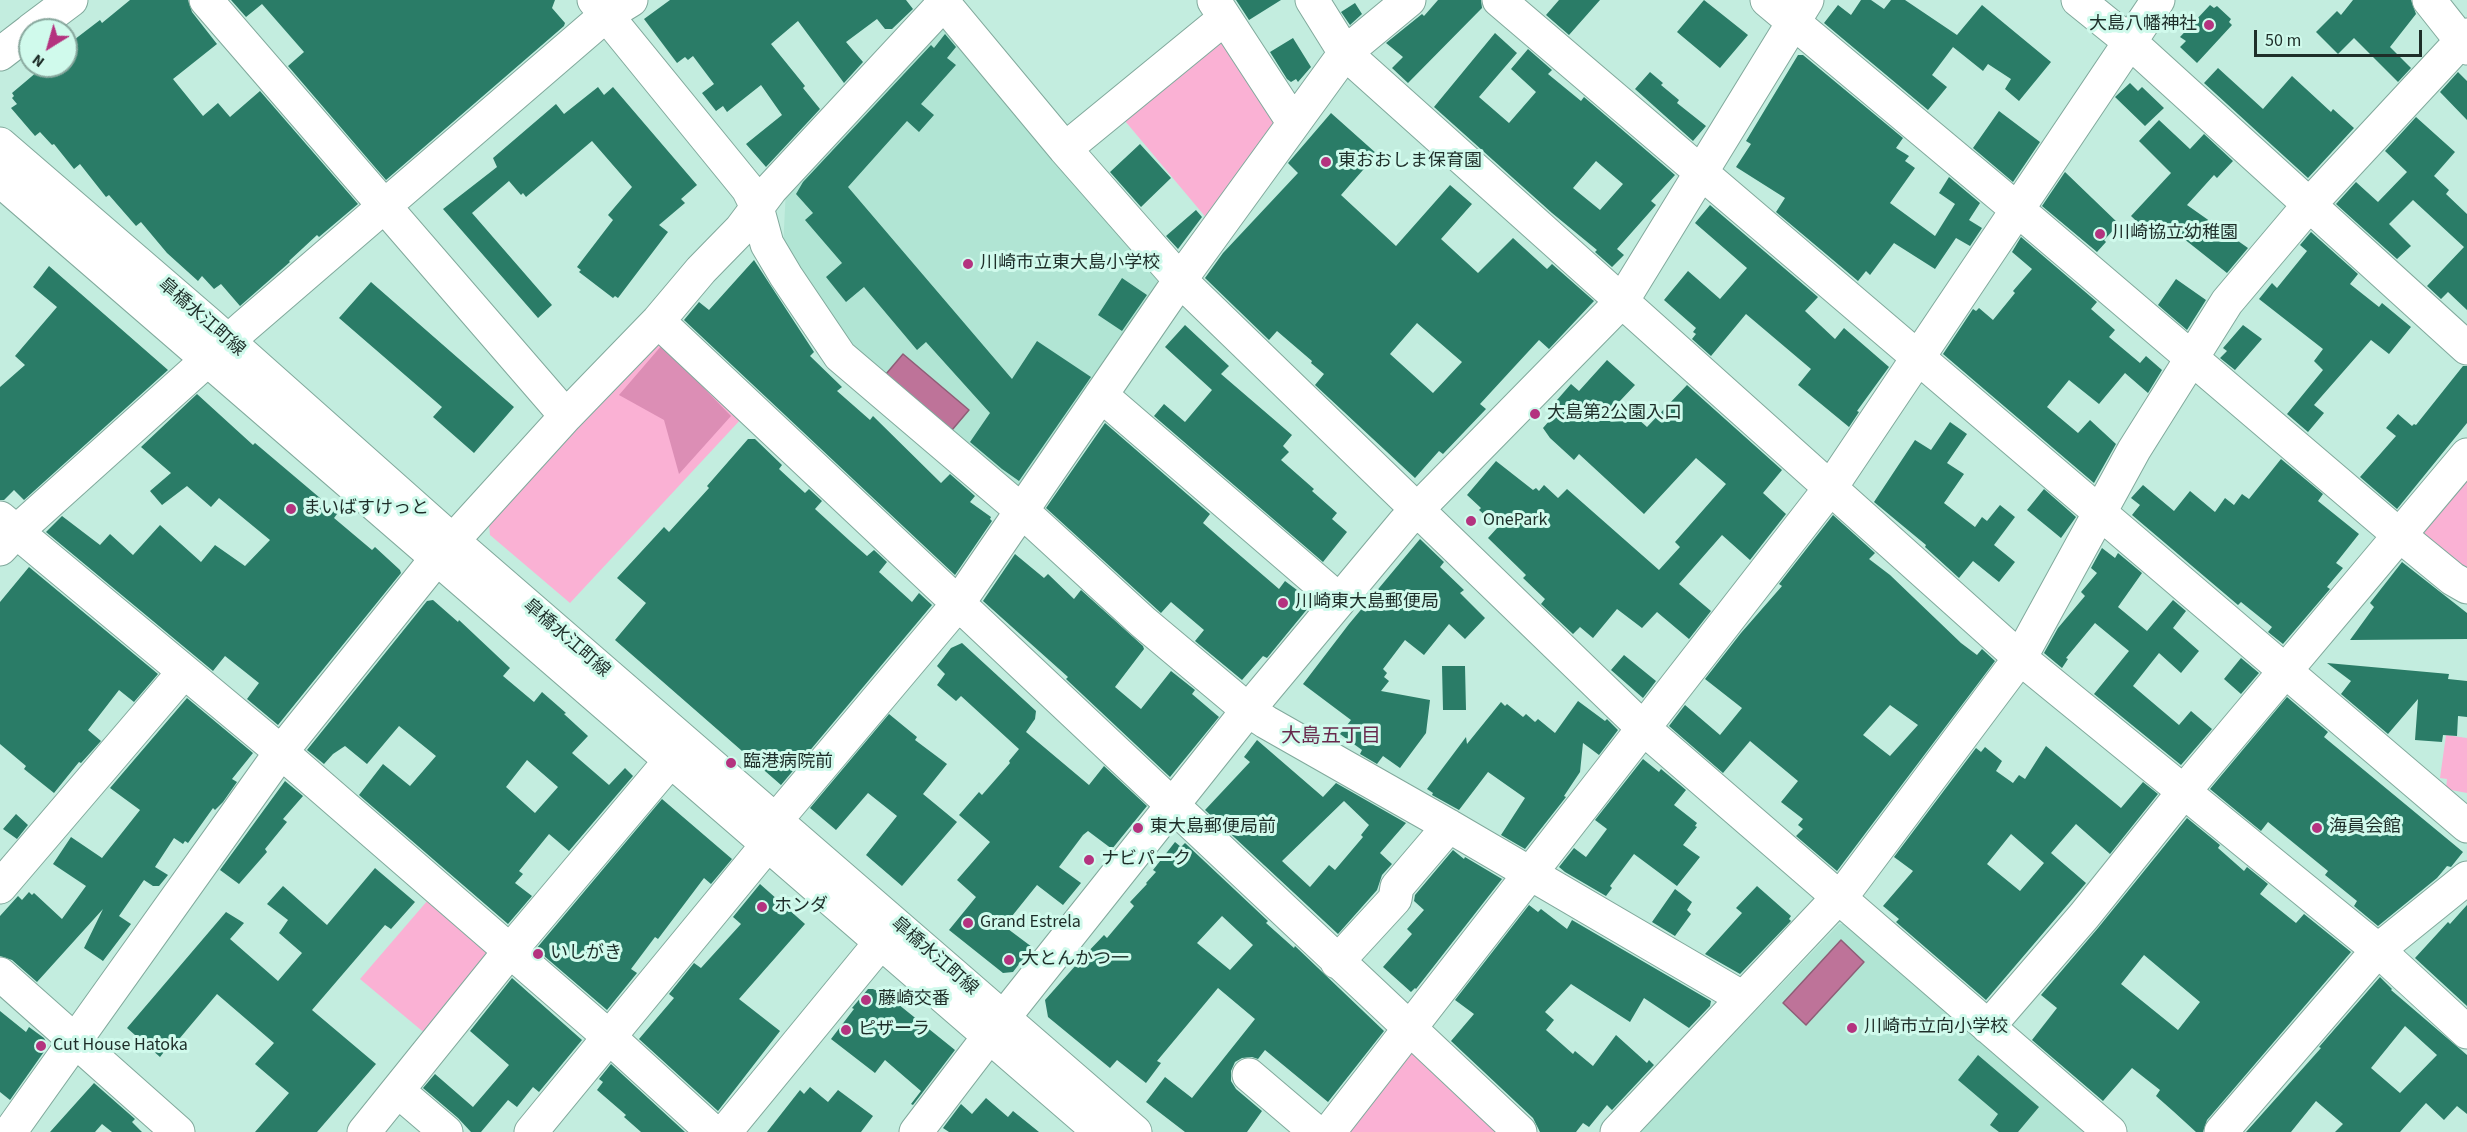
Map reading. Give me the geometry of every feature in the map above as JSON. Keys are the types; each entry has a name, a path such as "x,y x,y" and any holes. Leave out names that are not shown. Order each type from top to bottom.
{"street":[{"path":"206,0 385,204 566,416"},
{"path":"1312,0 1345,53 2020,658 2378,950 2467,1032"},
{"path":"531,1132 957,605 1180,280 1345,53 1409,0"},
{"path":"1499,0 2467,826"},
{"path":"1767,0 1800,11 2017,209 2400,536 2453,579 2467,587"},
{"path":"2078,0 2130,42 2467,348"},
{"path":"1329,1132 1831,487 2158,0"},
{"path":"1617,1132 1839,897 2020,658 2134,450 2227,302 2309,204 2465,41 2429,0"},
{"path":"10,1132 281,752 445,549 566,416 658,321 701,270 741,228 771,189 942,2 1065,149 1180,280 1643,728 2110,1132"},
{"path":"713,1132 608,1036 281,752 5,533 218,350 610,5 748,189 757,207 767,243 786,276 840,356 1022,511 1143,622 1248,710 1266,722 1743,998"},
{"path":"1065,149 1220,9 1293,122"},
{"path":"916,1132 1248,710 1416,508 1622,301 1800,11"},
{"path":"0,54 41,16"},
{"name":"皐橋水江町線","path":"0,144 218,350 445,549 997,1027 1135,1132"},
{"name":"皐橋水江町線","path":"0,180 218,350"},
{"path":"658,321 957,605 1173,804 1337,962 1520,1132"},
{"path":"1101,395 1339,600"},
{"path":"1988,1027 2084,916 2467,455"},
{"name":"皐橋水江町線","path":"445,549 671,760 772,832"},
{"path":"0,887 183,673"},
{"path":"364,1132 509,951 671,760"},
{"path":"1337,962 1395,899 1397,888 1449,826"},
{"path":"2221,1132 2378,950 2467,878"},
{"path":"725,1132 889,933"},
{"path":"0,974 178,1132"},
{"name":"皐橋水江町線","path":"997,1027 1100,1132"},
{"path":"1249,1075 1316,1132"},
{"path":"398,1091 446,1132"}],"shaded area":[{"name":"川崎市立東大島小学校","path":"934,26 945,28 1156,278 1160,289 1016,493 851,352 783,249 786,188"},
{"path":"1222,33 1283,121 1208,220 1120,115"},
{"path":"653,342 665,342 742,418 570,603 490,535 489,525"},
{"path":"662,345 731,416 679,474 664,420 619,395"},
{"path":"903,354 969,410 952,430 886,374"},
{"path":"2467,474 2467,578 2422,536 2425,525"},
{"path":"2446,735 2467,738 2467,793 2446,789 2447,779 2440,778"},
{"path":"428,900 495,957 427,1035 360,979"},
{"name":"川崎市立向小学校","path":"1839,924 1847,924 2084,1132 1640,1132"},
{"path":"1841,940 1864,962 1806,1025 1783,1003"},
{"path":"1409,1052 1420,1052 1505,1132 1345,1132"}],"building":[{"path":"130,0 188,0 192,12 217,44 173,79 203,116 218,103 230,117 260,91 358,204 319,237 317,235 240,306 221,284 214,289 202,276 198,281 167,253 141,222 136,226 109,195 106,197 80,164 74,169 54,144 52,145 40,132 35,136 11,108 17,104 12,98 14,96 12,93 30,78 78,78 78,37 100,20 102,23"},
{"path":"231,0 555,0 552,8 565,23 386,180 288,66 304,52 262,4 246,17"},
{"path":"670,0 906,0 913,9 892,29 885,29 877,19 846,42 863,62 844,83 798,21 771,44 805,86 803,88 820,109 766,167 746,144 782,115 761,85 727,112 723,106 716,111 702,93 714,84 693,56 688,60 685,57 677,63 644,19"},
{"path":"1236,0 1281,0 1249,20"},
{"path":"1438,0 1481,0 1482,8 1408,83 1392,68 1403,57 1386,43 1422,14 1424,16"},
{"path":"1559,0 1600,0 1569,35 1546,15"},
{"path":"1704,0 1748,35 1720,68 1677,32"},
{"path":"1861,0 1871,0 1884,9 1891,0 1905,0 1957,35 1982,5 2051,62 2019,101 2005,89 2011,79 1988,64 1983,71 1953,47 1932,75 1947,87 1928,110 1824,23 1838,5 1851,15"},
{"path":"2353,0 2411,0 2416,14 2390,47 2411,68 2398,82 2354,38 2338,54 2316,32 2337,11 2341,15"},
{"path":"1355,3 1362,14 1350,25 1341,12"},
{"path":"2210,5 2214,8 2217,6 2231,19 2229,22 2232,25 2197,63 2180,47 2186,41 2180,37"},
{"path":"1495,33 1517,53 1479,97 1509,123 1536,92 1511,69 1528,49 1552,70 1548,74 1581,101 1584,97 1675,175 1651,201 1656,205 1617,249 1624,255 1612,267 1595,252 1597,250 1552,213 1434,107","holes":["1596,161 1623,184 1600,210 1573,188"]},
{"path":"945,34 956,47 947,58 956,65 921,104 934,115 919,132 907,121 848,187 1012,379 1037,341 1091,377 1019,481 970,442 990,413 926,342 917,350 864,287 846,302 826,277 842,263 805,220 813,213 796,194 803,182 931,45 934,48"},
{"path":"1293,38 1311,67 1298,82 1296,79 1291,82 1287,79 1270,52"},
{"path":"1798,55 1803,55 1903,138 1896,148 1909,156 1905,161 1915,168 1890,203 1935,236 1955,204 1939,193 1949,177 1980,203 1969,220 1982,228 1970,246 1956,238 1935,269 1894,243 1870,275 1866,271 1858,281 1776,212 1785,198 1736,167 1751,144 1746,141"},
{"path":"2218,68 2263,109 2292,76 2331,112 2333,109 2354,128 2308,178 2204,83"},
{"path":"1650,72 1679,100 1677,103 1706,126 1693,141 1635,89"},
{"path":"2458,72 2467,81 2467,120 2440,92"},
{"path":"2130,83 2138,91 2142,87 2164,108 2145,126 2115,97"},
{"path":"598,87 604,95 613,87 697,185 681,199 685,203 659,225 668,232 618,298 615,296 613,298 579,272 581,270 577,267 613,220 608,215 632,187 592,141 526,197 523,193 521,195 509,181 472,213 552,305 538,318 443,209 497,167 493,158 556,104 564,114"},
{"path":"1999,111 2040,142 2013,182 1973,148"},
{"path":"1331,113 1377,154 1341,195 1396,246 1450,185 1472,204 1441,239 1478,273 1513,238 1547,269 1552,264 1594,301 1549,349 1539,340 1480,404 1486,409 1443,454 1439,451 1415,478 1315,385 1324,374 1311,363 1312,361 1277,331 1269,340 1205,278 1223,253 1298,173 1288,163","holes":["1417,323 1462,362 1433,393 1390,354"]},
{"path":"2416,117 2455,152 2434,176 2449,190 2446,194 2467,214 2467,310 2448,292 2441,299 2427,286 2464,247 2413,200 2389,224 2411,246 2397,259 2336,204 2356,182 2378,202 2407,172 2385,151"},
{"path":"2159,120 2190,149 2204,134 2233,161 2217,178 2214,175 2187,205 2248,248 2227,273 2164,223 2152,236 2131,216 2171,173 2139,141"},
{"path":"1140,144 1171,178 1141,207 1110,172"},
{"path":"2065,172 2119,224 2104,240 2106,242 2097,252 2042,206"},
{"path":"1710,205 1818,297 1805,311 1835,339 1844,328 1889,367 1857,411 1859,412 1849,427 1798,385 1811,369 1746,314 1711,356 1692,339 1696,334 1693,332 1696,328 1664,300 1688,271 1720,299 1747,268 1695,223"},
{"path":"1196,210 1202,217 1178,249 1166,236"},
{"path":"2311,232 2358,274 2350,284 2379,307 2382,303 2411,327 2389,354 2371,340 2314,405 2324,413 2308,432 2287,414 2323,370 2314,361 2323,349 2259,299 2272,283 2277,288 2307,251 2300,245"},
{"path":"2021,237 2097,302 2091,309 2115,330 2109,337 2140,363 2146,356 2162,370 2148,393 2125,373 2099,404 2069,380 2047,407 2078,433 2090,420 2116,444 2094,483 1943,354 1973,309 1976,311 1979,308 1993,320 2032,269 2012,252"},
{"path":"754,260 814,352 810,356 842,387 837,391 870,420 873,416 941,483 950,474 975,496 970,502 991,517 992,521 955,575 684,320 699,302 709,310"},
{"path":"49,266 168,370 24,500 14,490 4,500 0,500 0,387 25,365 15,356 57,307 33,287"},
{"path":"1122,278 1147,295 1122,331 1098,315"},
{"path":"2176,279 2206,300 2187,330 2158,305"},
{"path":"371,282 514,407 474,453 433,417 442,407 339,318"},
{"path":"1185,325 1229,366 1221,374 1292,435 1283,446 1289,452 1281,460 1337,513 1332,519 1347,532 1323,562 1154,416 1164,404 1185,422 1212,390 1165,347"},
{"path":"2243,325 2262,339 2235,370 2220,358 2227,351 2223,348"},
{"path":"1607,360 1635,385 1619,402 1647,427 1687,385 1782,470 1763,493 1786,514 1750,560 1722,535 1679,584 1711,611 1689,639 1657,612 1642,628 1617,609 1593,638 1580,627 1573,634 1541,604 1545,599 1523,578 1526,575 1488,538 1498,527 1479,510 1481,508 1467,495 1496,461 1533,490 1536,488 1539,491 1544,485 1558,498 1567,489 1659,570 1680,547 1675,542 1726,484 1696,458 1644,514 1579,454 1574,460 1550,438 1543,428 1556,413 1550,408 1571,384 1579,391"},
{"path":"2463,366 2467,366 2467,423 2397,509 2360,477 2396,436 2386,428 2398,414 2412,426 2416,425"},
{"path":"197,394 253,445 255,443 320,498 337,514 334,518 372,550 375,547 401,573 278,725 247,699 259,683 225,656 213,671 46,532 62,516 100,545 110,534 133,555 160,525 201,562 215,545 245,566 270,540 219,498 211,507 187,486 162,505 150,491 171,473 141,447"},
{"path":"1950,422 1967,434 1947,463 1964,474 1944,503 1975,527 1982,517 1987,521 2000,505 2015,517 1994,545 2015,562 1999,582 1973,561 1959,578 1925,547 1926,545 1874,502 1915,440 1931,450"},
{"path":"1105,423 1210,514 1203,523 1279,589 1285,581 1313,602 1267,658 1263,656 1242,680 1195,641 1204,630 1171,602 1161,613 1046,508"},
{"path":"748,439 755,439 782,465 779,469 805,493 809,489 822,501 815,509 850,541 867,556 874,550 887,562 879,572 912,602 919,593 932,605 781,785 615,640 646,603 617,578 664,527 669,532 709,488 707,486"},
{"path":"2281,459 2323,494 2318,501 2359,534 2336,563 2343,568 2327,587 2330,589 2283,644 2268,632 2272,627 2241,602 2238,605 2132,515 2140,505 2131,498 2143,485 2174,511 2190,491 2215,512 2225,498 2234,505 2242,494 2249,499"},
{"path":"2044,489 2076,517 2061,538 2027,510"},
{"path":"1833,515 1875,553 1869,559 1890,575 1961,643 1977,655 1982,649 1995,661 1837,871 1796,836 1803,829 1798,825 1803,819 1781,802 1798,781 1750,741 1723,773 1669,726 1685,705 1720,735 1742,708 1705,679 1782,586 1779,584","holes":["1890,705 1918,725 1890,756 1863,735"]},
{"path":"1420,539 1444,562 1440,567 1464,590 1460,593 1485,618 1465,639 1449,624 1424,655 1405,640 1383,669 1387,673 1384,677 1389,681 1381,691 1430,700 1426,733 1400,768 1383,756 1377,764 1360,754 1362,750 1340,734 1351,720 1303,684 1349,624"},
{"path":"2102,548 2115,558 2118,553 2142,573 2118,607 2147,631 2173,600 2186,611 2173,628 2199,651 2181,673 2159,653 2133,686 2179,725 2191,711 2212,729 2181,765 2094,694 2129,651 2095,623 2066,658 2068,659 2062,668 2044,653 2058,628 2085,596 2081,592 2097,573 2091,568"},
{"path":"1015,554 1044,578 1048,574 1074,599 1081,590 1143,646 1144,649 1115,687 1141,709 1171,671 1195,690 1192,694 1219,717 1170,777 1066,679 1068,677 983,601"},
{"path":"2402,562 2467,613 2467,639 2350,640 2374,607 2370,603"},
{"path":"29,567 158,674 134,702 119,690 88,730 101,741 81,763 79,762 54,793 24,769 26,766 0,744 0,602"},
{"path":"433,600 458,622 459,620 510,668 503,676 534,702 542,692 566,713 564,714 588,736 572,753 609,785 625,768 633,776 569,851 549,834 519,871 523,874 515,883 532,896 508,924 359,795 383,764 410,786 436,756 399,726 367,764 345,746 324,764 307,750 427,601","holes":["527,760 558,787 535,813 506,787"]},
{"path":"962,643 1036,711 1035,719 1026,732 1089,785 1104,766 1147,806 1112,849 1088,831 1083,835 1059,867 1081,883 1063,905 1037,885 1004,926 1032,947 1013,972 1003,973 949,930 976,897 957,880 990,842 959,815 979,792 982,795 1019,749 961,696 956,701 937,685 945,674 937,666 951,648"},
{"path":"1624,655 1656,681 1643,698 1611,670"},
{"path":"2241,658 2259,673 2241,694 2224,679"},
{"path":"2327,663 2449,674 2448,679 2467,681 2467,717 2458,716 2457,736 2443,735 2442,742 2415,740 2418,699 2388,734 2341,694 2351,681"},
{"path":"1442,666 1465,666 1466,710 1443,710"},
{"path":"2287,697 2328,732 2324,737 2463,852 2451,867 2447,866 2437,878 2378,926 2354,906 2357,901 2325,875 2328,871 2268,822 2261,831 2210,789"},
{"path":"187,698 253,753 232,779 237,782 223,802 215,810 213,808 188,843 185,841 183,844 174,838 155,867 168,875 159,886 153,886 144,880 119,916 131,924 103,961 84,948 103,909 37,982 12,960 0,956 0,916 18,896 22,900 29,892 32,895 34,893 62,919 86,886 53,864 71,837 102,858 140,810 110,788"},
{"path":"1578,701 1605,721 1607,719 1618,730 1599,755 1583,743 1580,772 1564,796 1566,797 1525,849 1501,835 1525,798 1488,772 1459,810 1432,795 1433,793 1427,789 1466,737 1467,744 1501,702 1523,717 1526,714 1535,722 1538,719 1555,733"},
{"path":"889,714 917,737 915,740 947,764 923,794 957,822 902,886 866,855 897,816 868,793 836,830 810,808"},
{"path":"1257,740 1323,797 1336,783 1406,823 1380,853 1392,864 1382,875 1377,890 1338,934 1205,810 1250,762 1244,757","holes":["1344,801 1369,825 1361,835 1363,837 1335,870 1329,865 1310,887 1282,861"]},
{"path":"2046,746 2121,808 2143,782 2158,794 2110,854 2076,824 2051,853 2086,883 1986,1000 1896,922 1899,919 1883,906 1913,871 1894,857 1976,748 1981,752 1985,747 2002,761 1996,771 2013,783 2019,775 2025,779","holes":["2011,834 2044,863 2020,891 1987,864"]},
{"path":"1643,759 1659,772 1661,769 1686,790 1674,805 1697,823 1695,826 1697,827 1683,845 1700,857 1677,886 1634,854 1610,886 1612,888 1606,896 1559,867 1574,848 1586,857 1607,829 1595,820"},
{"path":"285,781 303,796 283,819 287,822 265,849 267,852 239,884 220,870"},
{"path":"662,799 732,859 711,884 704,878 658,939 655,937 631,969 637,973 607,1010 536,949"},
{"path":"16,814 28,825 17,839 3,829"},
{"path":"2187,818 2220,845 2218,848 2244,871 2247,867 2268,884 2260,894 2296,923 2304,914 2351,952 2207,1120 2203,1132 2196,1132 2156,1096 2160,1090 2132,1068 2103,1101 2032,1040 2057,1008 2041,995","holes":["2144,955 2200,1002 2178,1030 2121,984"]},
{"path":"1175,842 1181,847 1185,843 1268,921 1266,923 1294,948 1295,946 1384,1031 1328,1102 1265,1050 1258,1059 1242,1058 1235,1062 1231,1071 1231,1081 1236,1089 1262,1111 1247,1132 1185,1132 1146,1102 1165,1077 1192,1098 1255,1019 1218,988 1157,1061 1161,1063 1146,1083 1117,1060 1110,1068 1048,1017 1045,1000 1104,935 1107,938 1134,906 1130,902 1156,872 1153,870","holes":["1222,916 1253,945 1230,970 1197,943"]},
{"path":"1453,850 1464,859 1465,857 1502,879 1416,989 1411,992 1383,967 1412,934 1407,929 1424,910 1414,901 1415,895"},
{"path":"375,868 415,902 391,929 385,925 312,1010 376,1064 317,1132 255,1132 289,1093 255,1064 274,1043 217,994 169,1051 167,1048 160,1057 127,1028 226,912 244,923 230,939 278,981 302,953 279,933 288,920 267,904 283,886 327,925"},
{"path":"760,884 805,924 739,999 780,1031 718,1111 639,1039 674,998 669,994 694,963 701,968 741,924 733,917"},
{"path":"1757,886 1791,916 1789,919 1791,921 1740,974 1705,954 1742,913 1736,908"},
{"path":"1675,889 1692,902 1687,910 1691,914 1675,936 1652,922"},
{"path":"1529,905 1538,912 1541,909 1567,929 1572,920 1711,1001 1710,1006 1689,1028 1644,998 1630,1022 1571,984 1545,1012 1554,1020 1546,1030 1573,1054 1575,1051 1593,1066 1616,1035 1647,1063 1649,1060 1654,1065 1612,1110 1607,1105 1589,1127 1583,1123 1576,1132 1540,1132 1533,1118 1451,1041 1474,1014 1455,1000"},
{"path":"2467,905 2467,1006 2415,958"},
{"path":"2380,977 2391,990 2467,1055 2467,1114 2457,1106 2444,1120 2426,1103 2400,1132 2335,1132 2343,1124 2316,1101 2291,1132 2246,1132 2321,1048 2319,1047","holes":["2405,1026 2437,1055 2400,1093 2371,1068"]},
{"path":"512,978 582,1040 539,1092 533,1087 517,1107 508,1100 481,1132 471,1132 423,1088 435,1074 473,1107 509,1065 470,1031"},
{"path":"868,989 888,996 955,1050 913,1105 911,1104 921,1091 885,1060 875,1073 831,1039"},
{"path":"0,1011 26,1032 29,1027 44,1038 48,1046 10,1100 0,1092"},
{"path":"1978,1055 2039,1107 2018,1132 1999,1132 1990,1125 1998,1114 1958,1080"},
{"path":"611,1064 685,1132 641,1132 624,1117 626,1115 597,1090 603,1082 599,1079"},
{"path":"94,1083 135,1119 132,1122 142,1132 112,1132 102,1124 95,1132 50,1132"},
{"path":"810,1087 828,1102 838,1090 873,1116 861,1132 767,1132 800,1090 804,1094"},
{"path":"986,1098 1008,1117 1013,1111 1039,1132 949,1132 943,1128 961,1104 972,1114"}],"place":[{"name":"大島八幡神社","path":"2209,25"},
{"name":"東おおしま保育園","path":"1326,162"},
{"name":"川崎協立幼稚園","path":"2100,234"},
{"name":"川崎市立東大島小学校","path":"968,264"},
{"name":"大島第2公園入口","path":"1535,414"},
{"name":"まいばすけっと","path":"291,509"},
{"name":"OnePark","path":"1471,521"},
{"name":"川崎東大島郵便局","path":"1283,603"},
{"name":"臨港病院前","path":"731,763"},
{"name":"東大島郵便局前","path":"1138,828"},
{"name":"海員会館","path":"2317,828"},
{"name":"ナビパーク","path":"1089,860"},
{"name":"ホンダ","path":"762,907"},
{"name":"Grand Estrela","path":"968,923"},
{"name":"いしがき","path":"538,954"},
{"name":"大とんかつ一","path":"1009,960"},
{"name":"藤崎交番","path":"866,1000"},
{"name":"川崎市立向小学校","path":"1852,1028"},
{"name":"ピザーラ","path":"846,1030"},
{"name":"Cut House Hatoka","path":"41,1046"}],"district":[{"name":"大島五丁目","path":"1331,738"}]}
